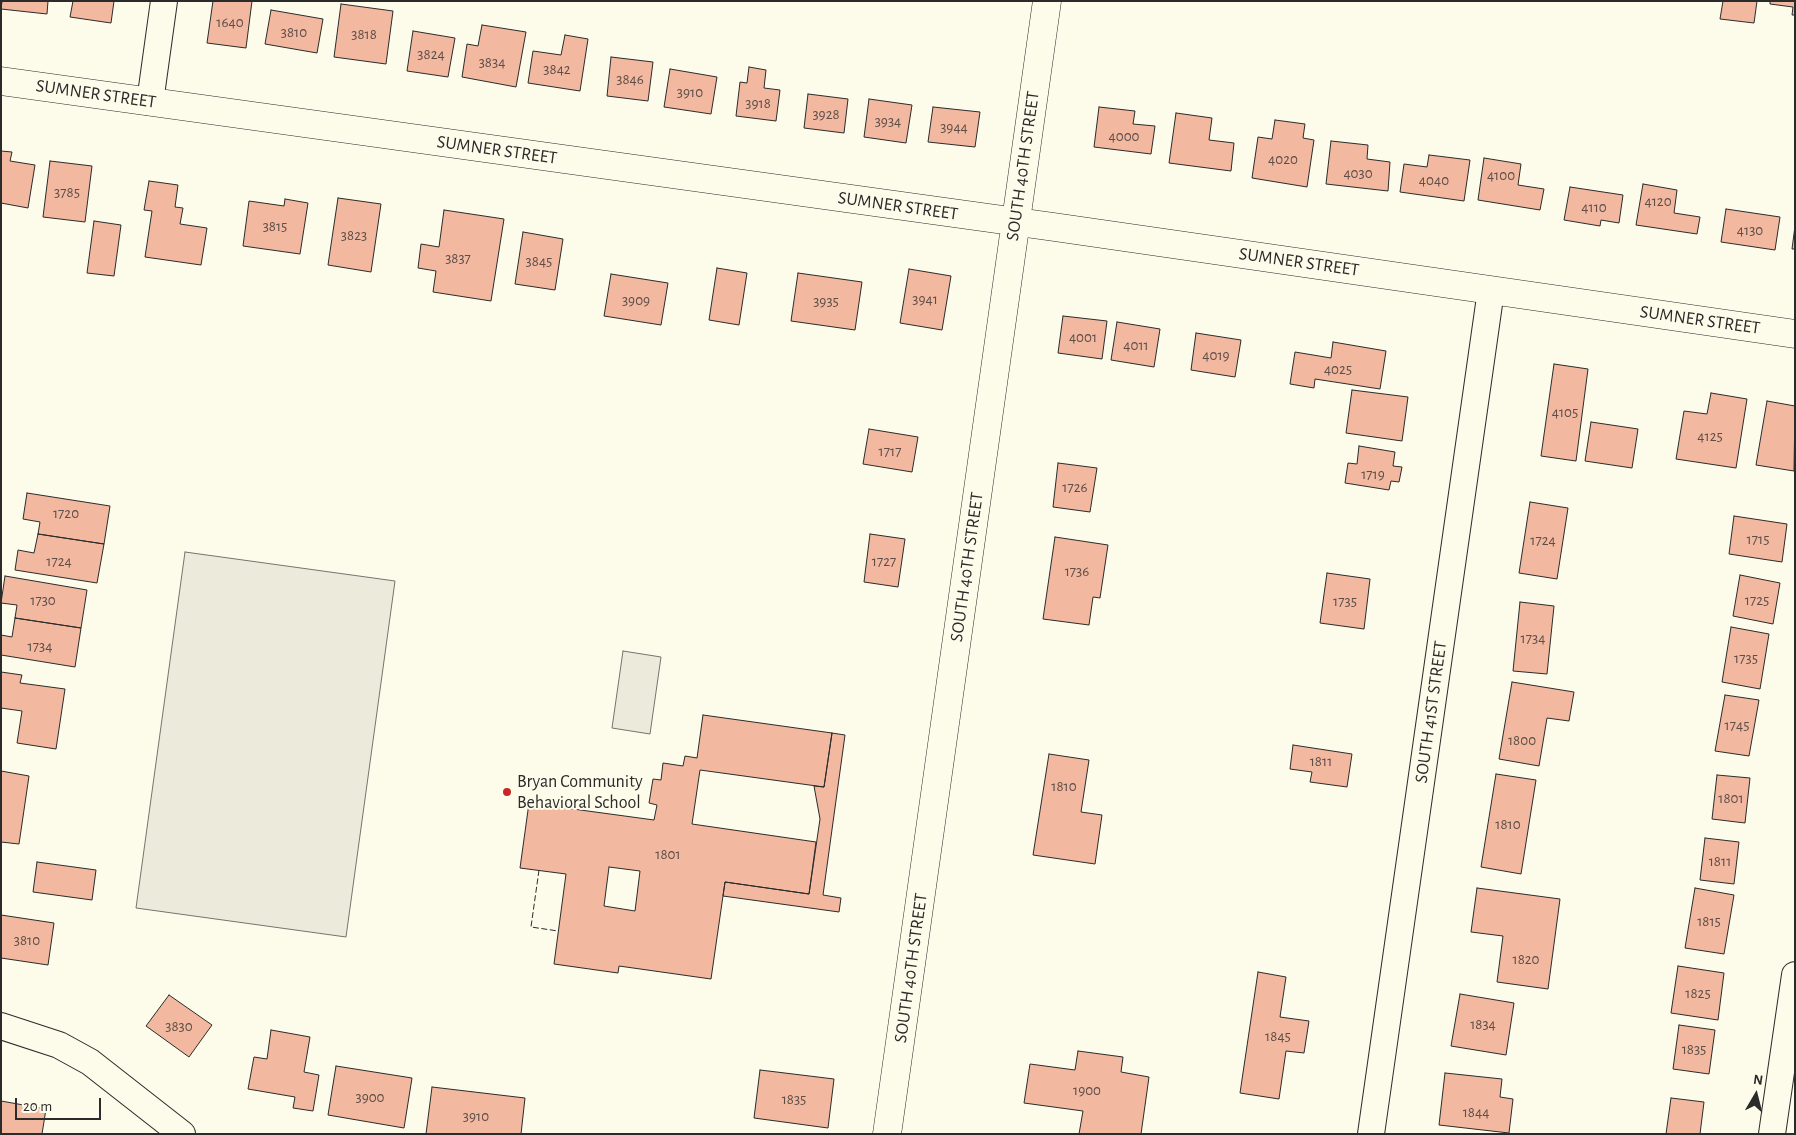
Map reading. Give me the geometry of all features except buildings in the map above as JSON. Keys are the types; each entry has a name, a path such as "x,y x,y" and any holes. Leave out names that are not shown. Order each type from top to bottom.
{"street":[{"path":"150,102 164,1"},
{"name":"SOUTH 40TH STREET","path":"887,1134 1047,1"},
{"name":"SUMNER STREET","path":"1,81 1015,221 1795,334"},
{"name":"SOUTH 41ST STREET","path":"1371,1134 1491,290"},
{"path":"1772,1134 1795,975"},
{"path":"1,1026 50,1042 90,1062 182,1134"}],"shaded area":[{"path":"185,552 395,581 346,937 136,908"},
{"path":"623,651 661,657 650,734 612,728"}],"fence":[{"path":"539,870 531,927 558,931"}],"place":[{"name":"Bryan Community Behavioral School","path":"507,792"}]}
